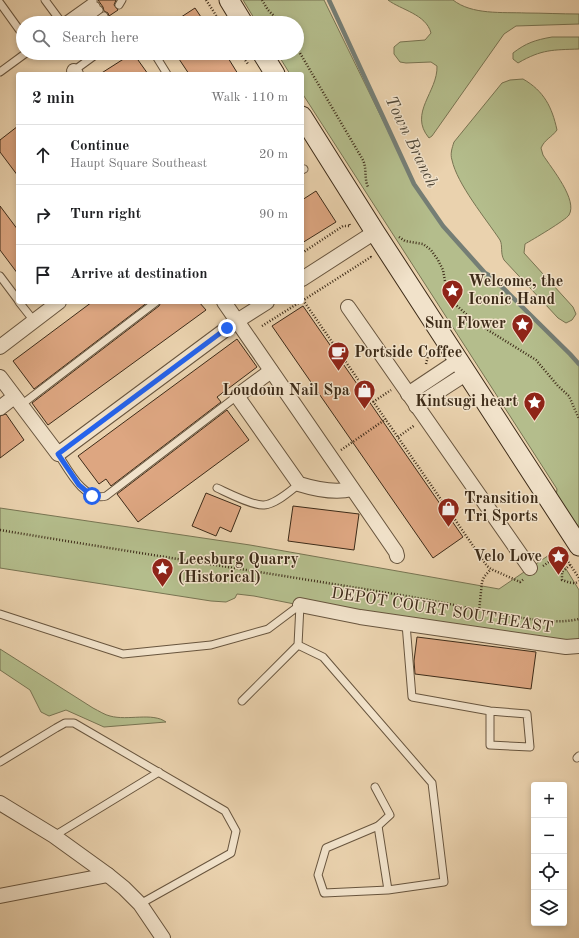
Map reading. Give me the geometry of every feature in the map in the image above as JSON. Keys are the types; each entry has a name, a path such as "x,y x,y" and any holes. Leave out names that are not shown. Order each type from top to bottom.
{"street":[{"path":"229,0 239,16"},
{"path":"266,60 274,72"},
{"path":"304,119 533,477 570,550"},
{"path":"304,278 375,232"},
{"path":"0,347 56,304"},
{"path":"225,304 398,556"},
{"path":"0,378 58,454 237,321 264,304"},
{"path":"348,307 532,571"},
{"path":"408,394 463,366"},
{"path":"416,406 463,366"},
{"path":"271,371 237,396 299,484 308,487 344,491 352,489"},
{"path":"0,408 17,401"},
{"name":"DEPOT COURT SOUTHEAST","path":"300,605 360,617 406,624 566,646 579,646"},
{"path":"0,803 54,836 124,888 140,904 163,938"},
{"path":"0,896 108,875"}],"lane":[{"path":"45,0 57,16"},
{"path":"0,3 16,25"},
{"path":"79,16 98,8"},
{"path":"84,16 98,8"},
{"path":"89,16 98,8"},
{"path":"96,16 98,8"},
{"path":"1,69 16,59"},
{"path":"74,72 89,60"},
{"path":"158,60 166,72"},
{"path":"0,276 16,297"},
{"path":"21,304 34,321"},
{"path":"17,401 153,304"},
{"path":"58,454 84,489 92,496 106,496 237,396"},
{"path":"217,488 256,504 265,505 274,502 299,484"},
{"path":"0,614 123,654 211,645 268,629 300,605"},
{"path":"242,701 298,645 300,605"},
{"path":"406,624 412,697 490,711 527,714 530,747 490,745 490,711"},
{"path":"298,645 323,657 432,783 444,882 388,890 324,893 318,875 326,848 378,826 390,814 375,787"},
{"path":"0,762 56,728 66,723 74,723 225,812 236,831 231,853 140,904"},
{"path":"54,836 159,772"},
{"path":"378,826 388,890"}],"path":[{"path":"206,0 216,16"},
{"path":"262,0 274,16"},
{"path":"304,60 363,160 367,185 370,190"},
{"path":"304,252 343,226 350,226 348,220"},
{"path":"399,236 405,241 423,244 431,250 443,270 448,298 475,322 536,360 558,386 569,396 579,419"},
{"path":"262,326 296,304"},
{"path":"303,304 491,569 520,582 532,571 570,550"},
{"path":"331,457 386,419"},
{"path":"0,530 279,574 441,602 479,611 551,621 571,621 579,619"},
{"path":"570,565 562,572 562,580 568,583 576,583 579,581"},
{"path":"479,611 484,577 491,569"}],"green space":[{"path":"243,0 324,0 414,184 443,226 485,273 492,277 579,364 579,527 556,497 557,489 304,96 304,72 289,72 281,60 304,60 304,16 253,16"},
{"path":"388,0 453,0 469,8 488,12 579,14 579,24 516,26 504,34 432,136 429,138 423,129 423,111 436,76 437,66 431,62 400,62 394,54 394,47 400,42 425,40 431,33 424,21 419,17"},
{"path":"552,37 579,37 579,49 548,51 526,58 518,63 513,59 513,53 527,44"},
{"path":"523,79 542,94 553,114 557,130 541,148 543,155 558,176 567,193 571,209 567,218 525,244 524,253 573,307 576,314 572,320 566,323 558,318 504,260 500,240 460,180 451,158 454,142 502,83 510,80"},
{"path":"0,508 250,545 499,589 555,551 579,590 579,646 360,617 254,596 237,594 235,598 226,602 211,601 0,568"},
{"path":"0,649 106,715 124,718 147,717 160,719 166,722 104,727 66,710 49,716 41,712 30,690 0,670"}],"building":[{"path":"98,0 116,0 114,5 118,10 109,16 108,13 104,11"},
{"path":"195,8 200,16 183,16"},
{"path":"122,60 138,60 147,72 103,72"},
{"path":"180,60 229,60 237,72 188,72"},
{"path":"16,128 16,173 0,152 0,140"},
{"path":"316,191 336,222 304,242 304,199"},
{"path":"0,206 16,227 16,271 0,250"},
{"path":"89,304 145,304 34,389 13,361"},
{"path":"160,304 201,304 206,310 48,425 32,403"},
{"path":"303,306 463,537 433,558 272,326"},
{"path":"237,339 257,367 217,397 221,402 111,486 106,479 99,484 78,456"},
{"path":"227,410 249,440 138,522 117,494"},
{"path":"6,414 24,440 0,458 0,416"},
{"path":"206,493 241,507 231,532 220,527 216,536 192,526"},
{"path":"293,506 359,514 354,550 288,541"},
{"path":"417,637 536,652 531,689 415,674 414,661"}],"waterway":[{"name":"Town Branch","path":"329,0 414,184 443,226 485,273 492,277 579,364"}],"place":[{"name":"Welcome, the Iconic Hand","path":"453,310"},
{"name":"Sun Flower","path":"522,344"},
{"name":"Portside Coffee","path":"338,372"},
{"name":"Loudoun Nail Spa","path":"365,410"},
{"name":"Kintsugi heart","path":"534,422"},
{"name":"Transition Tri Sports","path":"448,528"},
{"name":"Velo Love","path":"558,576"},
{"name":"Leesburg Quarry (Historical)","path":"163,588"}],"route":[{"path":"92,496 79,485 58,454 227,328"}]}
